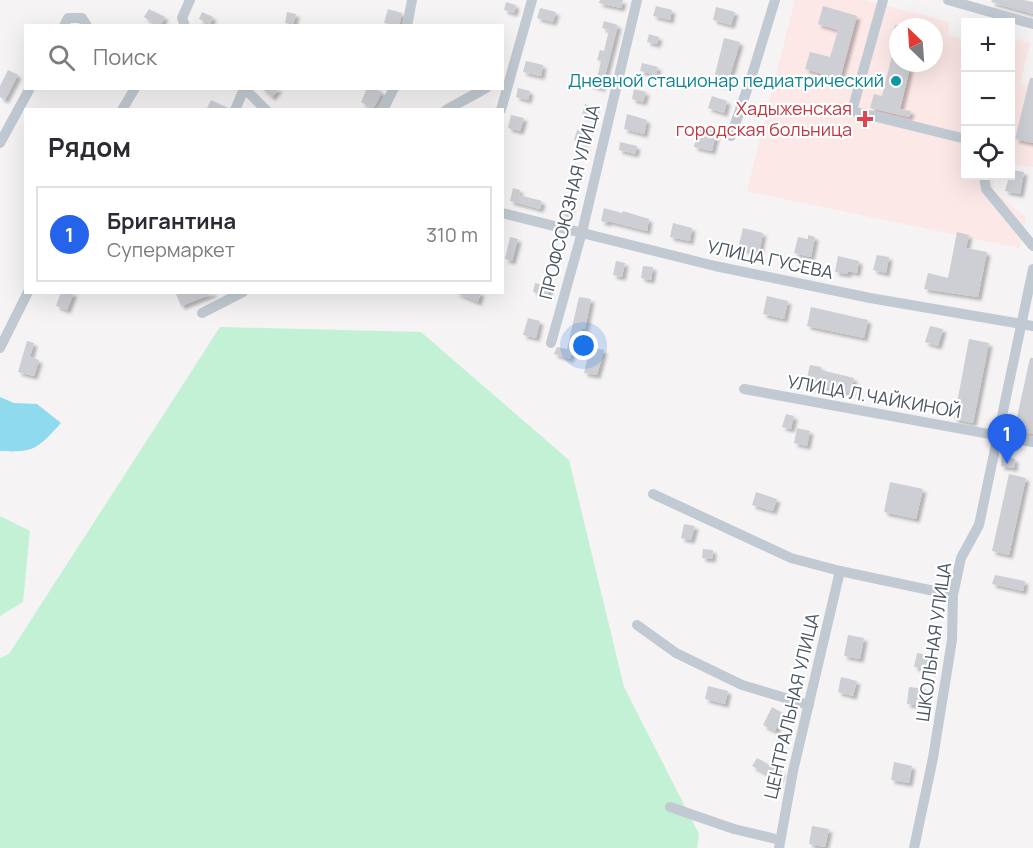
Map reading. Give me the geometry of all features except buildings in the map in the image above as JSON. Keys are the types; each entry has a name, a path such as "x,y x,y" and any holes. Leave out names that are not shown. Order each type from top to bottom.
{"street":[{"path":"184,24 182,18 190,0"},
{"path":"407,24 412,0"},
{"path":"501,108 506,78 532,0"},
{"name":"ПРОФСОЮЗНАЯ УЛИЦА","path":"551,343 582,232 636,0"},
{"path":"731,136 775,0"},
{"path":"883,0 852,111 961,138"},
{"path":"948,0 1033,24"},
{"path":"65,24 68,18 82,18 86,24"},
{"path":"0,143 29,90"},
{"path":"123,108 134,90"},
{"path":"236,108 244,90"},
{"path":"245,90 264,108"},
{"path":"384,108 393,90"},
{"path":"450,108 482,90"},
{"path":"985,180 986,189 1033,246"},
{"name":"УЛИЦА ГУСЕВА","path":"504,213 715,266 870,298 1033,326"},
{"name":"ШКОЛЬНАЯ УЛИЦА","path":"914,848 930,778 952,640 953,594 962,558 979,525 1033,268"},
{"path":"0,348 27,294"},
{"path":"202,313 239,294"},
{"name":"УЛИЦА Л.ЧАЙКИНОЙ","path":"744,389 1033,442"},
{"path":"653,494 791,558 840,572 953,594"},
{"name":"ЦЕНТРАЛЬНАЯ УЛИЦА","path":"780,844 793,771 840,572"},
{"path":"637,626 676,653 742,685 808,705"},
{"path":"669,807 780,844"}],"shaded area":[{"name":"Хадыженская городская больница","path":"795,0 864,0 934,18 889,18 889,72 943,72 943,20 949,22 948,35 961,39 961,180 994,180 992,190 1026,217 1019,248 747,191"},
{"path":"1015,39 1030,43 1020,84 1033,87 1033,167 1015,165"}],"green space":[{"path":"220,327 421,332 569,460 624,687 699,834 697,848 0,848 0,658 9,654"},
{"path":"0,516 30,531 23,602 0,616"}],"water":[{"path":"0,397 14,403 37,404 61,423 47,438 29,450 0,451"}],"place":[{"name":"Дневной стационар педиатрический","path":"896,81"},
{"name":"Хадыженская городская больница","path":"865,119"},
{"name":"Бригантина","path":"1007,464"}]}
